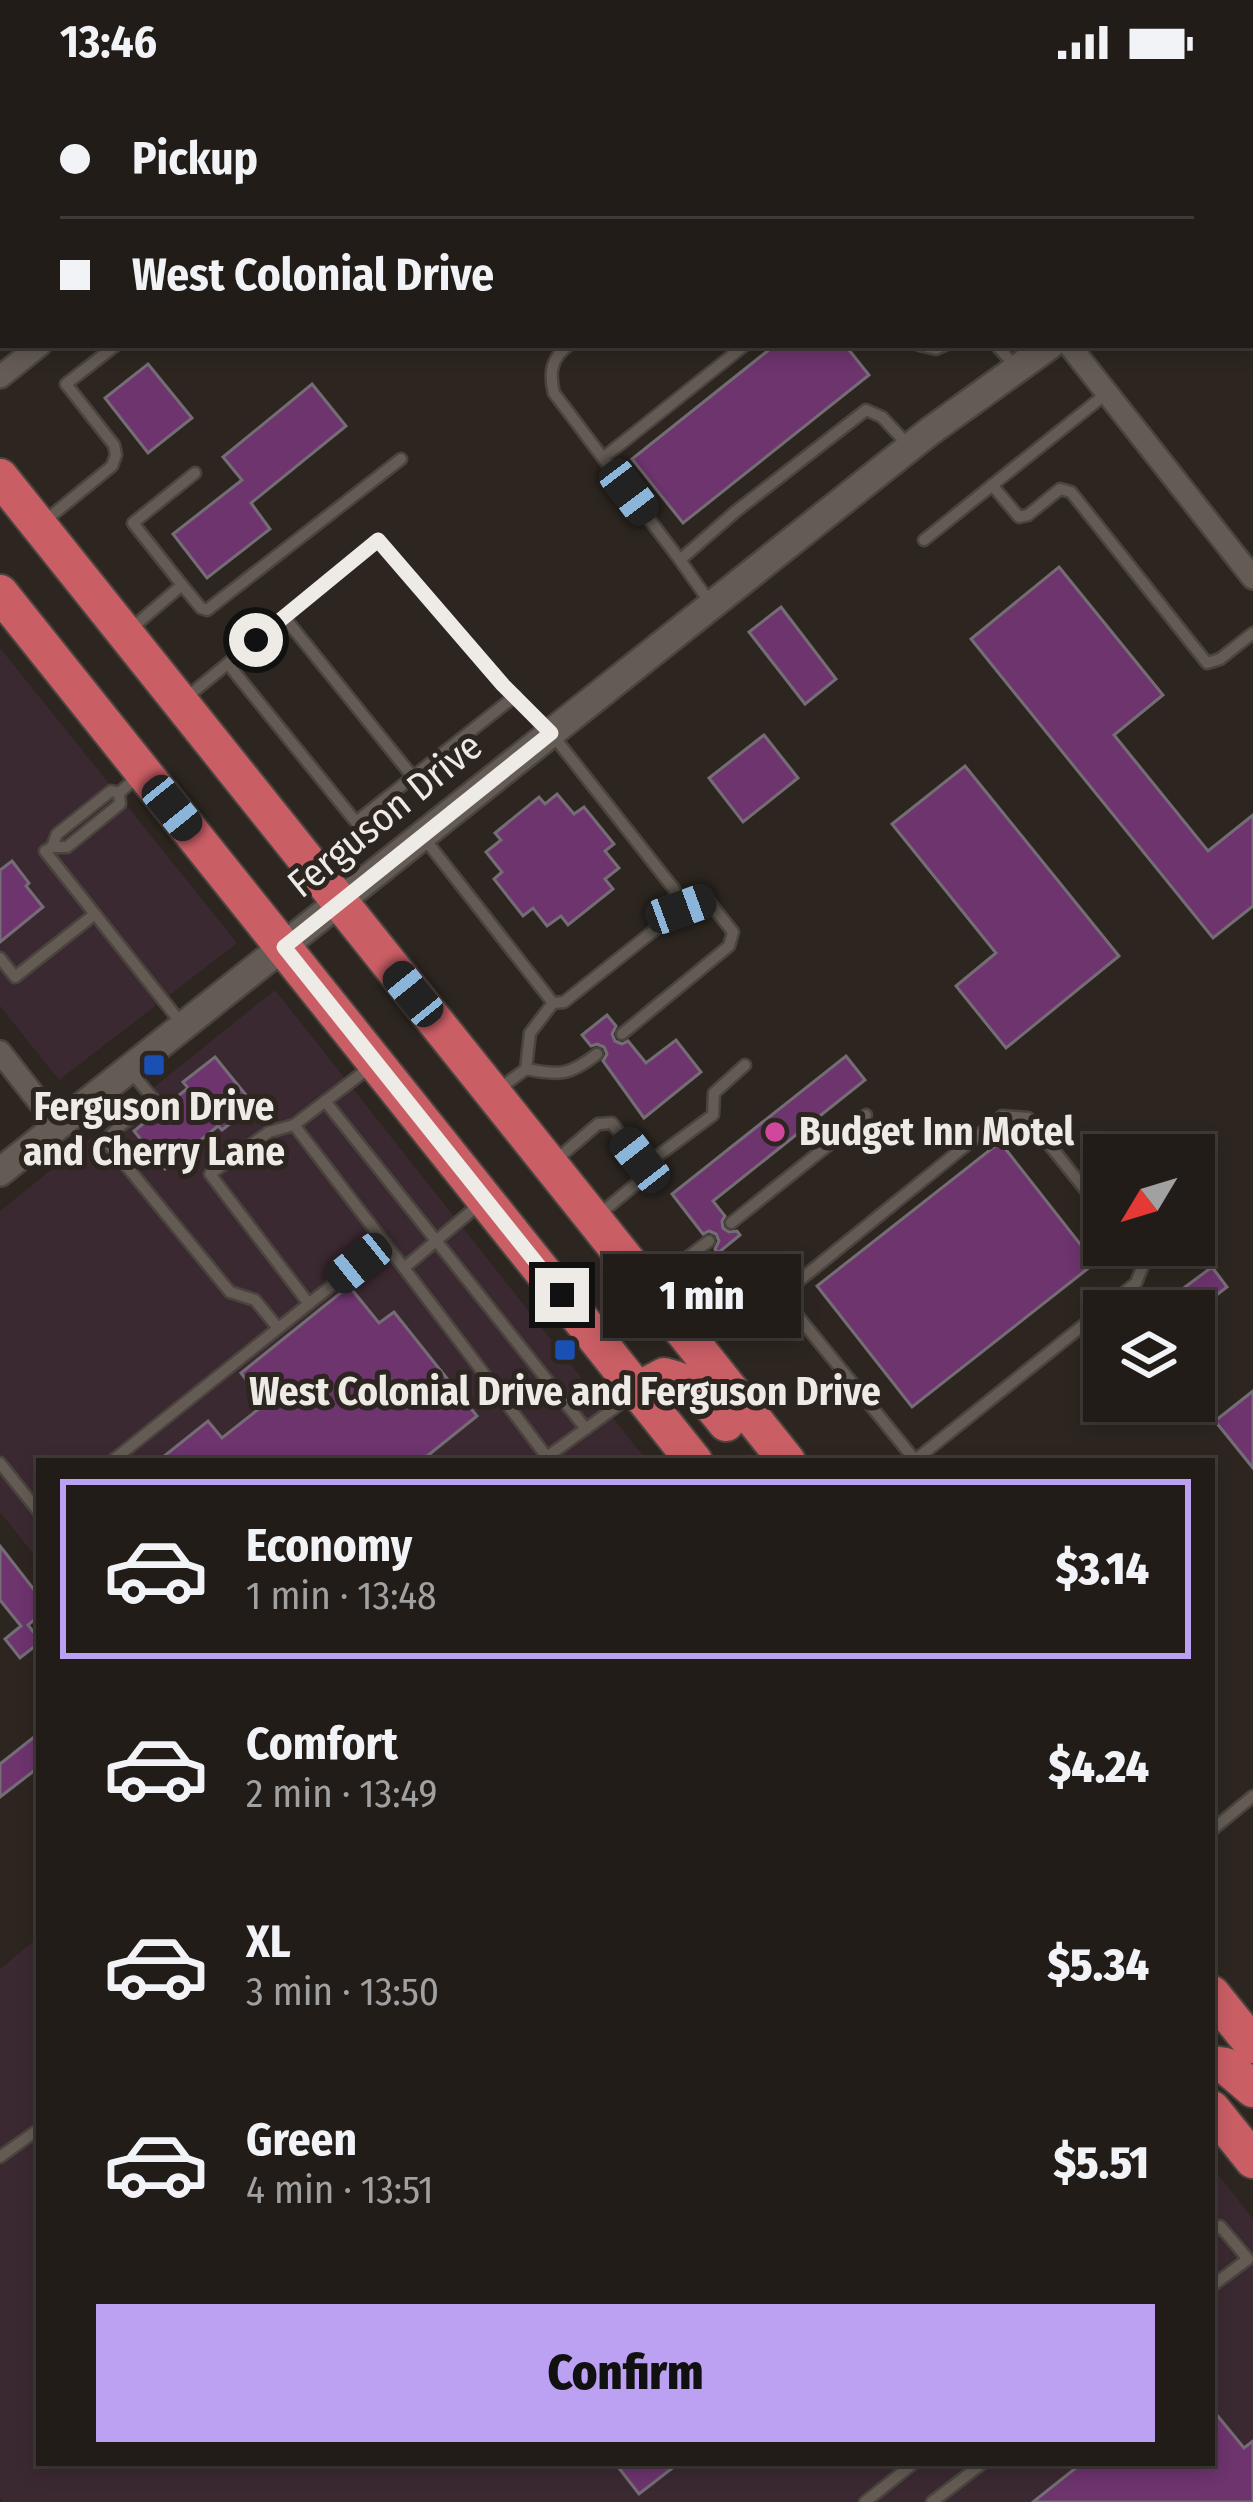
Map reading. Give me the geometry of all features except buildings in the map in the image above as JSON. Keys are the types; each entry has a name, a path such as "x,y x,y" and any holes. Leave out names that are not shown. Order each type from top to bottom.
{"highway":[{"path":"0,477 785,1458"},
{"path":"0,592 131,782 284,947 692,1458"},
{"path":"638,1390 664,1376 685,1381 700,1390 755,1458"},
{"path":"1215,1997 1249,2032"},
{"path":"1215,2064 1226,2066 1253,2089"},
{"path":"1215,2113 1253,2160"}],"street":[{"path":"0,377 36,348"},
{"name":"Ferguson Drive","path":"0,1172 910,448 1046,348"},
{"path":"1072,348 1253,578"},
{"path":"0,1052 58,1126"}],"lane":[{"path":"38,526 112,466 115,445 66,384 112,348"},
{"path":"560,348 549,374 554,393 712,605"},
{"path":"603,458 741,348"},
{"path":"999,348 1017,369"},
{"path":"924,540 1107,393"},
{"path":"680,560 866,410 882,417 910,448"},
{"path":"194,473 133,523 207,610 401,459"},
{"path":"992,485 1019,517 1060,489 1071,492 1207,662 1220,659 1253,633"},
{"path":"180,703 378,540 551,733 674,889 681,909"},
{"path":"125,634 182,585"},
{"path":"284,617 413,777"},
{"path":"228,664 356,822 515,696"},
{"path":"131,782 111,791 58,835 46,851 184,1026"},
{"path":"52,847 67,847 120,804 131,782"},
{"path":"85,813 94,824"},
{"path":"422,835 553,1003"},
{"path":"493,1094 526,1069 530,1033 553,1003 564,1002 681,909 707,899 733,932 729,946 622,1034"},
{"path":"0,958 15,977 95,914"},
{"path":"526,1069 573,1072 597,1054"},
{"path":"309,1304 210,1174 268,1132 293,1125 376,1063"},
{"path":"644,1166 713,1115 714,1093 745,1065"},
{"path":"129,1070 155,1101 105,1140 230,1292 255,1300 278,1328"},
{"path":"325,1101 586,1429"},
{"path":"730,1223 866,1115"},
{"path":"912,1458 788,1304 795,1284 1002,1116 1028,1118 1083,1187"},
{"path":"550,1166 598,1124 612,1124 648,1174 594,1219"},
{"path":"293,1125 543,1458"},
{"path":"404,1268 485,1199"},
{"path":"648,1287 709,1241"},
{"path":"116,1458 385,1243"},
{"path":"918,1458 1136,1283 1143,1266"},
{"path":"545,1458 638,1390"},
{"path":"0,1463 36,1508"},
{"path":"1215,1828 1253,1796"},
{"path":"0,2157 36,2131"},
{"path":"1215,2230 1220,2226 1250,2263 1215,2284"},
{"path":"865,2502 910,2466"},
{"path":"932,2502 979,2466"}],"shaded area":[{"path":"0,648 237,943 59,1080 0,1006"},
{"path":"275,990 645,1458 36,1458 36,1557 0,1512 0,1211"},
{"path":"36,1939 36,2466 1215,2466 1215,2171 1253,2219 1253,2502 3,2502 0,1969"}],"place":[{"name":"Ferguson Drive and Cherry Lane","path":"154,1065"},
{"name":"Budget Inn Motel","path":"775,1132"},
{"name":"West Colonial Drive and Ferguson Drive","path":"565,1350"}],"route":[{"path":"256,640 378,540 503,685 551,733 284,947 562,1295"}]}
